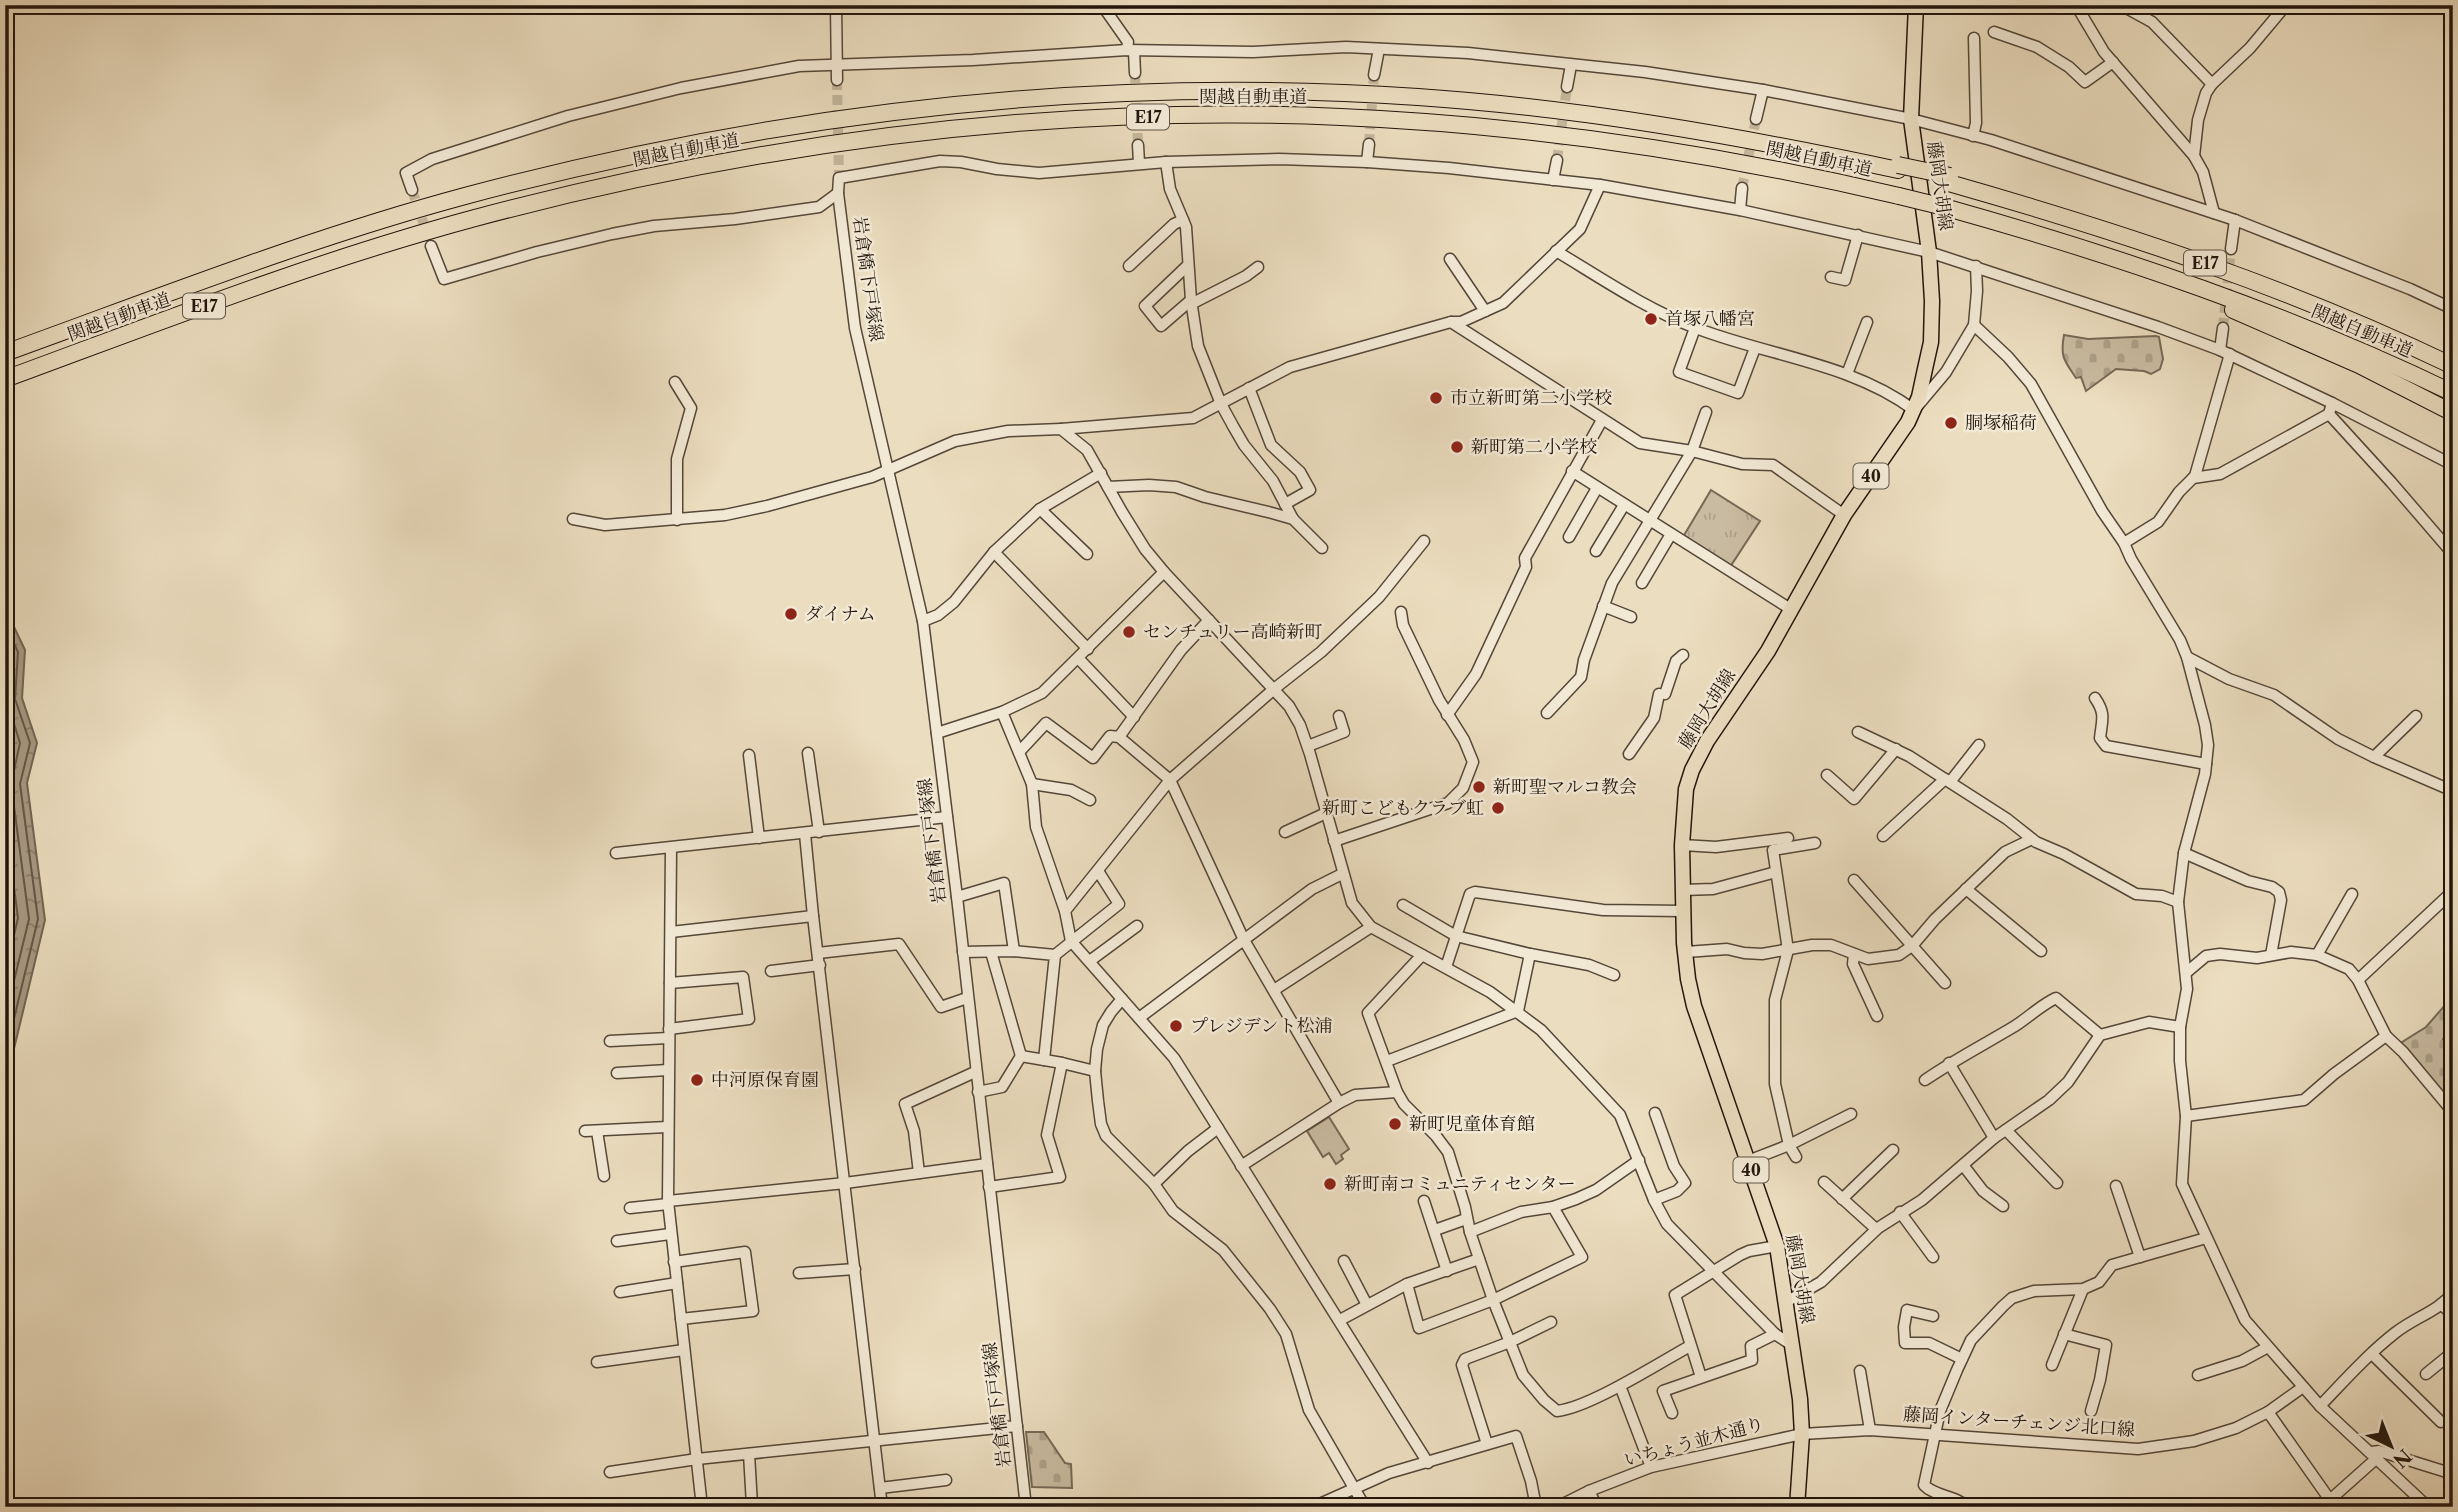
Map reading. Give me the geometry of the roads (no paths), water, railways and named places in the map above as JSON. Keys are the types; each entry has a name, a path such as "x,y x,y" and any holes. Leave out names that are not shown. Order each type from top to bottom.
{"highway":[{"name":"関越自動車道","path":"5,354 242,267 395,216 524,181 724,137 908,110 1084,96 1255,92 1420,97 1603,116 1688,128 1898,167 1950,180 2189,257 2273,288 2453,366"},
{"name":"関越自動車道","path":"5,379 249,290 404,239 471,219 670,172 793,150 936,131 1059,121 1157,117 1337,117 1516,130 1679,152 1776,169 1944,207 2093,250 2264,311 2453,393"},
{"path":"1950,180 2037,199 2211,258 2453,356"},
{"path":"2093,250 2359,365 2453,413"}],"main road":[{"name":"藤岡大胡線","path":"1797,1507 1802,1434 1798,1382 1777,1246 1688,979 1682,845 1686,789 1707,741 1768,651 1844,514 1900,434 1919,397 1931,342 1932,301 1929,252 1911,119 1916,5"}],"street":[{"path":"836,5 836,80"},
{"path":"1102,5 1128,42 1135,73"},
{"path":"2076,5 2104,52 2194,156 2203,172 2214,214"},
{"path":"2121,5 2152,22 2212,84"},
{"path":"2194,156 2198,120 2206,93 2250,48 2286,5"},
{"path":"1994,32 2037,47 2069,67 2085,82 2113,62"},
{"path":"1973,136 1976,123 1975,38"},
{"path":"412,190 406,173 432,159 568,116 799,65 973,60 1130,50 1253,52 1346,47 1468,53 1645,72 1763,90 1911,119 1991,140 2235,220 2410,289 2453,309"},
{"path":"1374,75 1379,49"},
{"path":"1567,88 1571,65"},
{"path":"1756,119 1763,90"},
{"path":"1367,162 1369,144"},
{"path":"1138,145 1139,163 1279,159 1367,162 1600,185 1740,210 1929,252 2158,327 2225,352 2330,408 2453,465"},
{"path":"1553,180 1557,160"},
{"name":"岩倉橋下戸塚線","path":"1026,1507 923,621 855,328 838,193 839,178 940,161 1038,173 1139,163"},
{"path":"1166,162 1170,189 1186,227 1191,302 1198,346 1221,404 1244,444 1273,481 1293,519 1322,548"},
{"path":"573,519 605,525 725,515 872,477 956,441 1008,431 1193,418 1295,365 1461,321 1503,303 1580,229 1600,185"},
{"path":"1740,210 1742,188"},
{"path":"431,246 444,279 612,234 654,226 735,219 819,207 838,193"},
{"path":"1129,266 1174,224 1183,220"},
{"path":"2231,249 2235,220"},
{"path":"1831,276 1845,280 1858,235"},
{"path":"1556,251 1650,307 1695,328 1847,374 1875,385 1914,410 1946,372 1973,325 1977,291 1976,266"},
{"path":"1450,258 1485,311"},
{"path":"1188,265 1145,306 1161,326 1191,302 1246,276 1258,267"},
{"path":"1451,322 1640,443 1692,451 1742,464 1773,465 1844,514"},
{"path":"1847,374 1867,322"},
{"path":"1973,325 2008,357 2031,384 2102,511 2124,543 2180,640 2205,725 2208,745 2206,764 2184,853 2178,902 2187,972 2187,989 2180,1027 2180,1062 2186,1116 2182,1184 2245,1320 2320,1406 2428,1507"},
{"path":"1695,328 1679,372 1738,393 1755,348"},
{"path":"2124,543 2158,522 2179,492 2193,478 2225,352 2223,328"},
{"path":"674,382 691,408 677,459 677,520"},
{"path":"1249,388 1271,446 1300,472 1310,491 1285,504"},
{"path":"2193,478 2220,474 2330,408"},
{"path":"2330,408 2453,555"},
{"path":"1547,713 1581,677 1584,660 1612,583 1692,451 1706,412"},
{"path":"1447,715 1476,674 1526,567 1525,558 1602,420"},
{"path":"1061,429 1087,450 1145,549 1289,706 1308,746 1352,903 1371,927 1446,967 1518,1011 1541,1030 1620,1115 1654,1200 1667,1224 1775,1334 1792,1345"},
{"path":"1572,471 1792,610"},
{"path":"923,621 938,615 954,603 994,552 1040,509 1101,473"},
{"path":"1108,487 1176,487 1293,519"},
{"path":"1569,537 1597,488"},
{"path":"1596,551 1625,505"},
{"path":"1040,509 1087,554"},
{"path":"1642,583 1671,534"},
{"path":"1065,911 1170,780 1274,689 1321,652 1379,597 1424,541"},
{"path":"994,552 1088,649"},
{"path":"937,733 1002,712 1042,693 1164,572"},
{"path":"1603,606 1631,617"},
{"path":"1334,841 1448,803 1463,788 1473,762 1403,625 1401,612"},
{"path":"1119,737 1181,650 1209,620"},
{"path":"1629,754 1654,718 1676,661 1683,654"},
{"path":"2187,657 2229,679 2274,695 2338,738 2374,757 2453,791"},
{"path":"1078,658 1134,717"},
{"path":"2095,698 2102,708 2103,717 2099,738 2106,746 2206,764"},
{"path":"1002,712 1032,784 1036,827 1065,911 1071,941 1091,960 1174,1058 1428,1463"},
{"path":"1308,746 1343,732 1339,716"},
{"path":"2374,757 2416,716"},
{"path":"1019,752 1046,723 1093,758 1110,736 1119,737 1170,780 1244,940 1339,1103"},
{"path":"1858,732 1896,749 1948,780 2032,839 2136,894 2162,896 2178,902"},
{"path":"1882,836 1948,780 1979,745"},
{"path":"1827,775 1854,799 1896,749"},
{"path":"808,753 819,832"},
{"path":"749,755 759,838"},
{"path":"1032,784 1071,790 1090,800"},
{"path":"1285,832 1326,813"},
{"path":"616,853 947,817"},
{"path":"805,834 882,1507"},
{"path":"1682,845 1716,847 1788,838"},
{"path":"1686,951 1727,949 1762,954 1831,945 1868,959 1899,955 1912,946 1935,919 2005,852 2032,839"},
{"path":"1796,1157 1789,1145 1775,1084 1775,1000 1788,950 1773,850 1815,843"},
{"path":"671,849 668,1202 702,1507"},
{"path":"2184,853 2248,881 2272,887 2278,892 2281,900 2271,955"},
{"path":"1044,1059 1055,955 1119,904 1098,871"},
{"path":"1683,890 1713,889 1776,872"},
{"path":"1139,1018 1312,889 1342,874"},
{"path":"1854,880 1945,983"},
{"path":"957,897 1003,883 1014,951"},
{"path":"1966,889 2040,951"},
{"path":"2358,980 2453,891"},
{"path":"1446,967 1470,894 1475,892 1603,910 1683,911"},
{"path":"2317,955 2352,894"},
{"path":"1403,905 1456,936 1589,965 1615,975"},
{"path":"671,932 813,916"},
{"path":"1091,960 1136,926"},
{"path":"1274,990 1371,927"},
{"path":"818,953 899,944 941,1007 967,998"},
{"path":"963,952 1014,951 1055,955"},
{"path":"978,1092 1002,1087 1021,1056 991,952"},
{"path":"2187,972 2206,956 2220,954 2257,958 2291,952 2317,955 2349,969 2358,980 2386,1036 2403,1052 2453,1112"},
{"path":"1387,1061 1518,1011 1530,954"},
{"path":"1854,954 1853,964 1877,1016"},
{"path":"1422,955 1368,1013 1397,1092 1404,1104 1448,1152 1479,1259 1523,1375 1544,1400 1557,1411 1564,1410 1600,1395 1690,1346"},
{"path":"771,971 820,965"},
{"path":"610,1041 749,1019 743,977 670,983"},
{"path":"1925,1080 2056,998 2100,1035"},
{"path":"1122,999 1104,1025 1097,1049 1095,1071 1101,1124 1106,1136 1154,1184 1174,1211 1223,1250 1270,1309 1286,1334 1309,1410 1365,1507"},
{"path":"1786,1302 1821,1282 1876,1229 1922,1200 1994,1138 2049,1100 2068,1082 2100,1035 2149,1023 2180,1027"},
{"path":"2186,1116 2304,1100 2386,1036"},
{"path":"1021,1056 1095,1071"},
{"path":"989,1187 1060,1177 1046,1135 1062,1063"},
{"path":"1949,1063 1994,1138"},
{"path":"617,1073 668,1070"},
{"path":"919,1173 914,1131 905,1104 975,1072"},
{"path":"1241,1166 1355,1095 1397,1092"},
{"path":"1654,1200 1677,1191 1685,1183 1674,1166 1655,1113"},
{"path":"1748,1161 1789,1145 1851,1114"},
{"path":"585,1131 667,1127"},
{"path":"1154,1184 1188,1151 1218,1128"},
{"path":"2006,1130 2057,1183"},
{"path":"597,1131 604,1177"},
{"path":"1842,1199 1894,1150"},
{"path":"1470,1232 1521,1212 1553,1207 1596,1190 1639,1160"},
{"path":"630,1208 987,1164"},
{"path":"1963,1165 1983,1191 2003,1206"},
{"path":"1824,1182 1876,1229"},
{"path":"2116,1186 2140,1257"},
{"path":"1424,1201 1447,1271"},
{"path":"1406,1284 1419,1328 1493,1300 1582,1257 1553,1207"},
{"path":"1900,1212 1933,1257"},
{"path":"1434,1230 1466,1219"},
{"path":"617,1241 670,1234"},
{"path":"1967,1507 1958,1499 1928,1490 1924,1485 1940,1410 1971,1340 1979,1330 2012,1298 2034,1291 2082,1289 2099,1282 2112,1265 2206,1238"},
{"path":"1701,1377 1675,1295 1749,1251 1777,1246"},
{"path":"674,1262 745,1252 753,1311 681,1319"},
{"path":"1340,1320 1406,1284 1479,1259"},
{"path":"1344,1261 1367,1305"},
{"path":"799,1273 855,1269"},
{"path":"620,1292 677,1283"},
{"path":"2052,1365 2082,1289"},
{"path":"2320,1406 2372,1354 2412,1320 2442,1305 2453,1293"},
{"path":"2442,1305 2453,1315"},
{"path":"1933,1316 1907,1310 1905,1343 1929,1343 1962,1359"},
{"path":"1487,1444 1462,1365 1465,1359 1510,1342 1551,1322"},
{"path":"1672,1413 1664,1391 1752,1360 1751,1346 1775,1334"},
{"path":"2064,1334 2106,1345 2091,1411"},
{"path":"2198,1375 2242,1361 2268,1347"},
{"path":"597,1362 684,1350"},
{"path":"2426,1374 2453,1352"},
{"path":"2372,1354 2441,1422"},
{"path":"1860,1371 1870,1430"},
{"name":"藤岡インターチェンジ北口線","path":"1802,1434 1870,1430 2138,1449 2194,1441 2236,1427 2268,1412 2303,1387"},
{"path":"1622,1391 1651,1468"},
{"path":"2268,1412 2326,1504 2379,1451 2453,1474"},
{"path":"610,1472 697,1459 1017,1426"},
{"name":"いちょう並木通り","path":"1557,1507 1589,1491 1651,1468 1802,1434"},
{"path":"1313,1507 1389,1473 1516,1436 1536,1507"},
{"path":"749,1454 752,1505"},
{"path":"880,1488 946,1480"},
{"path":"1589,1491 1597,1507"}],"water":[{"path":"5,608 25,650 22,698 37,743 27,783 45,920 5,1086"}],"tunnel":[{"path":"1135,73 1138,145"},
{"path":"1369,144 1374,75"},
{"path":"837,80 839,178"},
{"path":"1557,160 1567,87"},
{"path":"1742,188 1756,119"},
{"path":"412,190 428,236"},
{"path":"2223,328 2231,249"}],"place":[{"name":"首塚八幡宮","path":"1651,319"},
{"name":"市立新町第二小学校","path":"1436,398"},
{"name":"胴塚稲荷","path":"1951,423"},
{"name":"新町第二小学校","path":"1457,447"},
{"name":"ダイナム","path":"791,614"},
{"name":"センチュリー高崎新町","path":"1129,632"},
{"name":"新町聖マルコ教会","path":"1479,787"},
{"name":"新町こどもクラブ虹","path":"1498,808"},
{"name":"プレジデント松浦","path":"1176,1026"},
{"name":"中河原保育園","path":"697,1080"},
{"name":"新町児童体育館","path":"1395,1124"},
{"name":"新町南コミュニティセンター","path":"1330,1184"}]}
